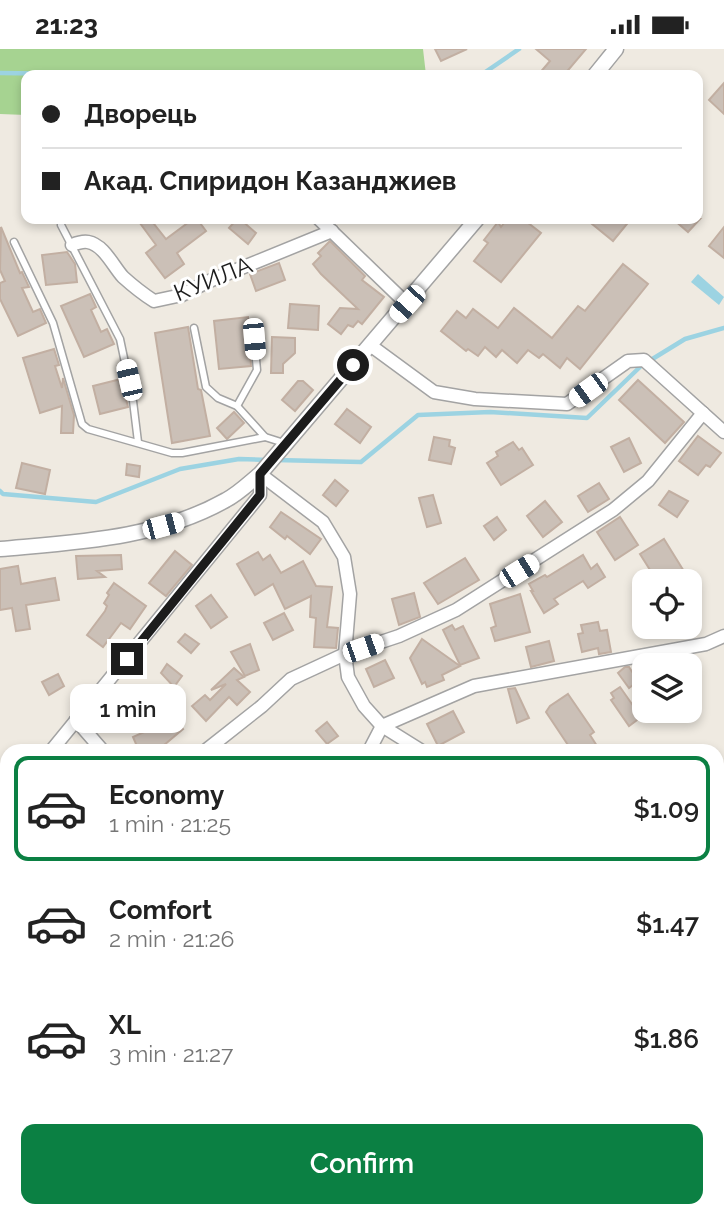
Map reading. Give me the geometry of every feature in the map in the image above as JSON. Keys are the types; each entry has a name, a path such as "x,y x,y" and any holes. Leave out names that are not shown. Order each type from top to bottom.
{"street":[{"path":"598,70 616,49"},
{"path":"324,224 407,304"},
{"path":"0,549 96,540 183,520 228,500 260,474 473,224"},
{"name":"КУИЛА","path":"72,245 86,241 94,244 139,292 154,302 182,295 207,282 332,231"},
{"path":"370,345 435,393 475,399 568,404 628,361 649,364 724,432"},
{"path":"214,744 291,679 345,654 399,636 456,610 613,510 648,481 703,412"},
{"path":"260,474 323,522 344,557 350,594 345,654 348,677 364,706 382,726 411,744"},
{"path":"57,744 260,495 260,474"},
{"path":"373,744 382,726 474,685 706,644 724,636"},
{"path":"76,720 97,744"}],"lane":[{"path":"61,225 120,339 133,401 138,442"},
{"path":"14,242 53,323 82,424 88,429 182,453 265,437 286,443"},
{"path":"194,328 206,387 218,398 237,406 265,437"},
{"path":"237,406 257,370 254,339"}],"green space":[{"path":"0,49 423,49 425,70 21,70 21,115 0,114"}],"water":[{"path":"698,274 724,297 719,305 691,282"}],"building":[{"path":"435,49 467,49 441,61"},
{"path":"536,49 586,49 568,70 542,70 550,61"},
{"path":"724,83 724,114 709,100"},
{"path":"141,224 154,224 166,239 186,224 201,224 206,231 177,253 184,264 165,278 146,253 156,245"},
{"path":"233,224 246,224 256,233 248,244 229,228"},
{"path":"496,224 501,227 503,224 529,224 541,233 501,282 474,261 488,243 484,240"},
{"path":"592,224 627,224 613,241"},
{"path":"679,224 695,224 688,232"},
{"path":"1,227 20,273 22,272 29,287 22,288 33,312 40,309 46,323 18,336 0,299 0,283 5,281 0,270"},
{"path":"724,227 724,258 709,246"},
{"path":"330,241 365,276 362,280 384,297 362,324 358,321 353,327 348,325 341,334 328,324 340,308 358,309 313,264 321,256 318,253"},
{"path":"67,252 75,264 77,282 46,285 42,255"},
{"path":"279,263 285,280 256,291 250,274"},
{"path":"623,264 648,284 580,369 567,358 560,368 543,354 539,358 528,350 517,363 502,350 496,357 485,347 478,356 468,349 466,351 441,331 457,311 466,318 473,309 498,328 514,308 552,338 578,306 585,311"},
{"path":"90,294 96,307 91,310 101,332 107,329 114,344 84,357 61,306"},
{"path":"290,304 319,306 318,330 288,328"},
{"path":"248,317 251,366 219,369 214,321"},
{"path":"188,327 198,389 201,390 210,436 172,443 155,333"},
{"path":"272,337 295,338 295,353 283,364 283,373 271,373"},
{"path":"54,349 59,365 55,366 62,388 63,378 74,415 73,433 61,433 62,406 40,413 23,358"},
{"path":"121,379 128,407 100,414 93,386"},
{"path":"638,380 684,422 665,443 619,400"},
{"path":"298,381 303,381 313,390 295,411 282,400"},
{"path":"347,409 371,427 360,443 335,424"},
{"path":"234,412 244,423 227,439 217,428"},
{"path":"698,436 721,453 710,467 706,465 698,475 679,461"},
{"path":"434,437 450,440 449,446 455,448 451,464 429,460"},
{"path":"629,438 641,463 624,472 611,447"},
{"path":"513,442 519,450 522,448 533,465 501,485 487,463 498,456 496,452"},
{"path":"22,463 50,470 45,494 16,488"},
{"path":"127,464 140,466 139,477 126,475"},
{"path":"335,480 348,491 336,506 323,495"},
{"path":"599,483 609,499 588,512 578,496"},
{"path":"669,491 688,501 677,517 659,505"},
{"path":"433,495 441,523 427,527 419,498"},
{"path":"545,501 562,522 543,537 527,516"},
{"path":"281,512 321,539 310,554 270,527"},
{"path":"497,517 506,530 494,540 484,526"},
{"path":"620,517 638,545 615,560 597,532"},
{"path":"664,539 683,569 649,569 640,554"},
{"path":"175,551 192,565 166,596 149,583"},
{"path":"258,552 263,560 270,555 281,573 303,561 316,586 332,587 327,627 338,628 336,648 314,647 316,618 310,617 311,596 285,609 273,584 255,595 237,564"},
{"path":"121,555 122,569 97,571 105,577 78,579 76,556"},
{"path":"583,555 591,569 597,564 605,577 588,588 583,581 554,599 558,604 544,613 529,584 545,575 547,577"},
{"path":"465,558 479,580 438,604 424,583"},
{"path":"18,566 21,584 55,578 59,600 26,605 30,629 16,631 12,608 0,610 0,569"},
{"path":"114,583 146,606 130,629 121,623 103,647 87,635 105,611 107,606 104,603 109,595 107,593"},
{"path":"414,593 420,617 399,625 392,599"},
{"path":"520,594 530,632 495,641 491,628 496,626 490,604"},
{"path":"211,595 227,617 211,628 196,606"},
{"path":"284,613 293,630 273,640 264,623"},
{"path":"598,622 600,631 607,630 611,652 599,654 598,648 582,652 578,634 583,633 581,625"},
{"path":"452,625 455,630 463,626 479,658 460,665 443,630"},
{"path":"185,634 199,644 191,653 178,642"},
{"path":"422,639 460,666 442,675 444,680 427,687 425,682 422,684 410,658"},
{"path":"549,641 554,661 531,667 526,647"},
{"path":"250,644 259,670 245,676 231,652"},
{"path":"385,660 394,678 374,687 366,669"},
{"path":"167,664 182,676 174,687 161,673"},
{"path":"629,667 632,672 632,686 629,688 618,673"},
{"path":"234,668 244,677 237,680 250,692 237,705 229,697 206,721 192,706 205,695 210,700 226,684 211,690"},
{"path":"58,674 64,686 49,695 42,682"},
{"path":"620,687 632,704 633,723 629,726 611,700 614,698 611,693"},
{"path":"515,688 529,718 517,723 508,689"},
{"path":"568,694 594,732 590,735 596,744 567,744 546,712 550,706"},
{"path":"139,695 160,716 168,710 183,729 165,744 136,744 133,737 151,729 129,704"},
{"path":"453,711 464,732 437,744 427,724"},
{"path":"327,722 338,736 327,744 316,731"}],"waterway":[{"path":"488,70 519,49"},
{"path":"0,73 21,73"},
{"path":"276,460 361,462 418,415 490,412 587,418 641,366 685,339 724,328"},
{"path":"0,491 3,494 96,502 180,469 239,459 267,460"}],"route":[{"path":"127,659 260,495 260,474 353,365"}]}
